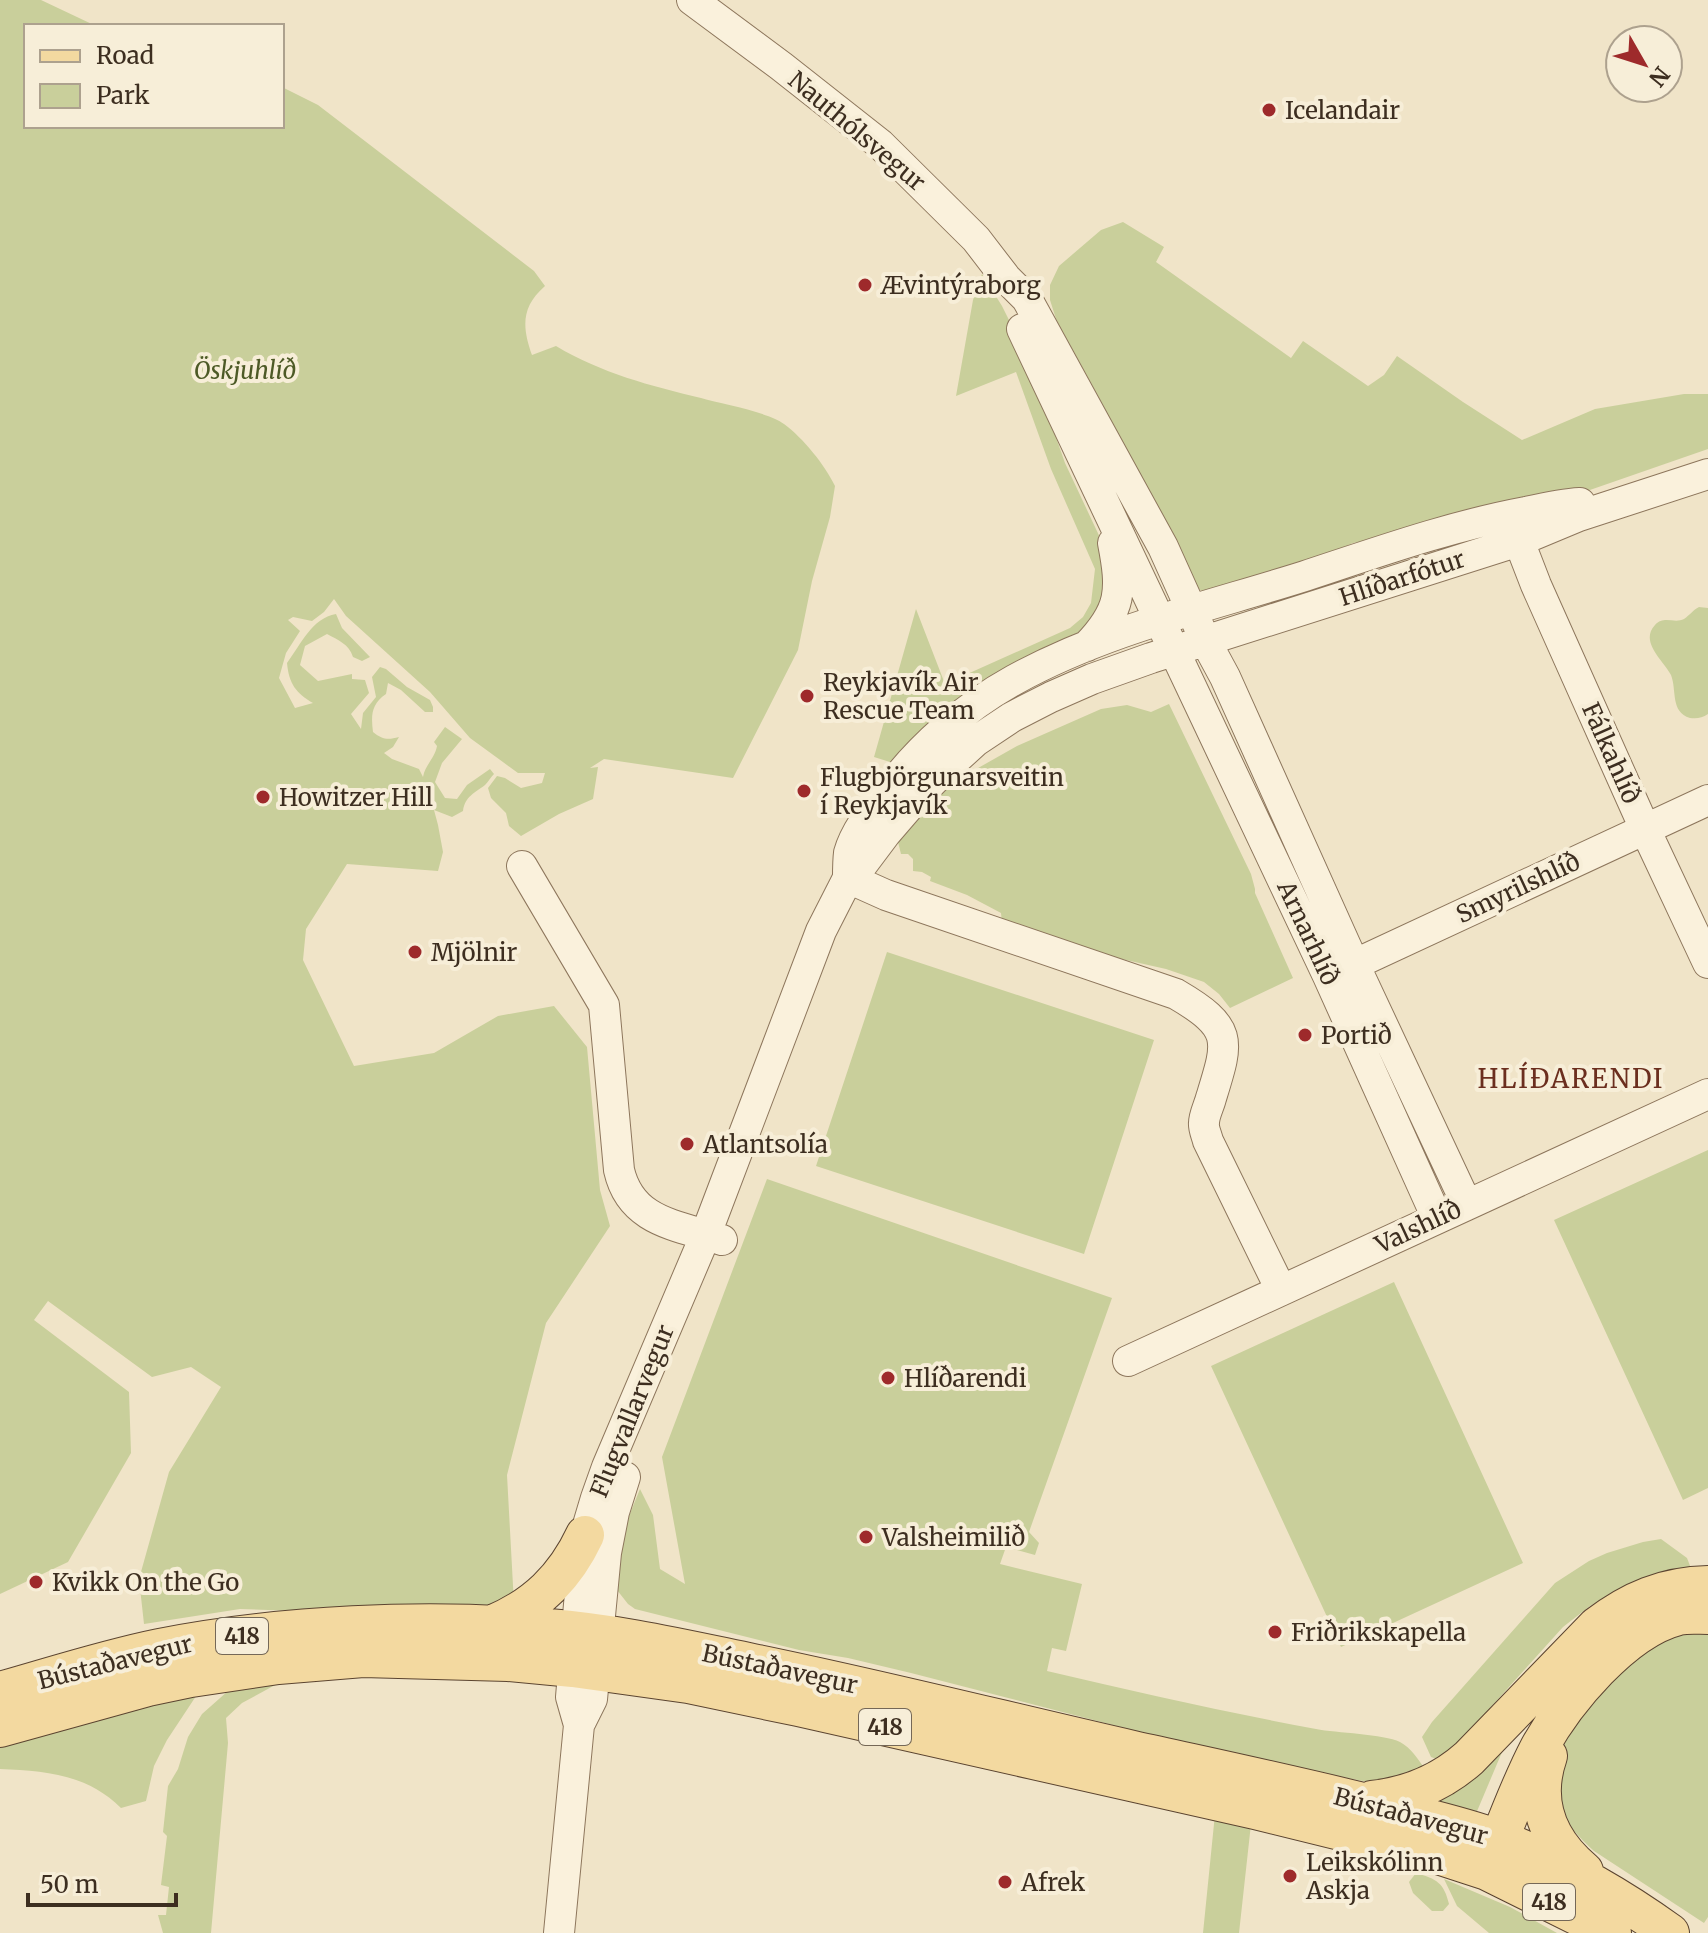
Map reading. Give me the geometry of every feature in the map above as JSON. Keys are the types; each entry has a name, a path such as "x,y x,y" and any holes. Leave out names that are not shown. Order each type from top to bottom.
{"main road":[{"path":"491,1625 525,1609 553,1585 577,1553 585,1535"},
{"path":"1359,1801 1390,1798 1427,1787 1454,1771 1597,1626 1620,1608 1668,1589 1708,1585"},
{"path":"1482,1851 1549,1730 1596,1671 1624,1645 1656,1625 1679,1616 1708,1615"},
{"name":"Bústaðavegur","path":"0,1691 158,1648 266,1633 377,1625 548,1628 586,1651 688,1684 1255,1810 1482,1851 1530,1853 1615,1895 1661,1926"},
{"name":"Bústaðavegur","path":"0,1728 148,1687 278,1665 363,1658 508,1662 586,1651 722,1656 1359,1801 1482,1851 1612,1933"},
{"path":"1482,1851 1522,1728 1555,1669"},
{"path":"1569,1704 1544,1765 1540,1787 1542,1803 1553,1835 1562,1847 1580,1868 1615,1895"}],"street":[{"name":"Nauthólsvegur","path":"692,0 880,144 976,239 1006,278 1022,293 1163,547 1205,640"},
{"name":"Nauthólsvegur","path":"1006,278 1015,315 1174,650"},
{"name":"Hlíðarfótur","path":"1174,650 1519,541 1579,516 1708,474"},
{"name":"Hlíðarfótur","path":"1192,611 1404,543 1491,519 1569,503 1627,499"},
{"path":"1087,646 1106,623 1119,592 1118,570 1105,503"},
{"name":"Fálkahlíð","path":"1519,541 1645,829 1708,963"},
{"name":"Flugvallarvegur","path":"848,878 849,854 869,816 896,780 930,743 959,718 1012,681 1087,646 1192,611"},
{"name":"Arnarhlíð","path":"1205,640 1225,677 1437,1218"},
{"name":"Flugvallarvegur","path":"559,1933 579,1725 592,1699 586,1651 585,1535 607,1467 714,1237 731,1215 754,1110 821,931 848,878 917,797 976,741 1012,717 1051,697 1174,650"},
{"name":"Arnarhlíð","path":"1174,650 1467,1205"},
{"name":"Smyrilshlíð","path":"1341,970 1708,800"},
{"path":"522,866 604,1005 622,1186 642,1210 678,1228 714,1237"},
{"path":"848,878 886,895 1165,990 1207,1014 1219,1029 1225,1047 1203,1123 1208,1141 1281,1290"},
{"name":"Valshlíð","path":"1128,1361 1708,1094"},
{"name":"Flugvallarvegur","path":"586,1651 614,1512 625,1475 685,1323 714,1237"}],"green space":[{"name":"Öskjuhlíð","path":"0,0 41,0 92,24 24,24 24,128 284,128 284,88 318,105 534,271 545,286 531,302 526,318 526,335 532,355 556,346 627,378 777,420 806,444 835,486 798,650 733,778 604,759 590,768 598,767 593,799 521,836 509,826 506,813 491,798 488,788 497,776 521,788 542,783 545,773 518,773 470,738 430,692 346,616 334,599 312,621 293,617 288,620 300,631 286,653 279,678 295,708 313,703 294,687 287,663 314,626 336,614 342,628 370,657 362,661 353,657 346,646 327,634 305,646 300,665 318,681 352,674 352,679 365,680 369,693 351,714 361,729 363,713 376,697 372,677 380,667 430,700 433,707 433,712 425,712 401,690 388,683 386,694 373,711 373,732 386,739 399,737 393,747 384,753 419,769 423,777 436,750 434,742 445,727 462,739 442,763 435,782 445,798 457,799 467,785 490,769 494,774 468,798 463,811 452,817 434,810 443,852 438,871 347,864 306,929 303,960 354,1066 434,1053 498,1016 554,1006 587,1047 600,1190 610,1226 546,1323 507,1475 514,1604 384,1614 240,1609 144,1624 139,1579 169,1472 221,1387 191,1367 152,1377 48,1301 34,1320 129,1392 131,1453 68,1562 0,1594"},
{"path":"1123,222 1164,247 1156,262 1291,358 1303,341 1368,386 1384,375 1397,356 1522,440 1595,409 1684,394 1708,394 1708,449 1587,491 1353,543 1258,586 1218,599 1187,583 1143,483 1057,322 1050,300 1050,285 1059,266 1101,230"},
{"path":"982,274 1020,342 1065,463 1103,544 1105,614 901,761 890,762 874,757 916,609 945,684 1070,628 1083,617 1091,603 1095,569 1051,469 1016,372 956,396 973,300"},
{"path":"1699,607 1708,608 1708,714 1690,718 1679,711 1671,675 1654,651 1650,638 1658,622 1684,619"},
{"path":"1169,704 1251,874 1255,893 1293,978 1230,1008 1204,982 1166,969 1077,949 1002,923 1001,913 967,895 930,881 931,877 922,872 913,871 913,859 908,854 901,854 898,842 941,794 964,776 1017,746 1101,709 1127,705 1151,712"},
{"path":"887,952 1154,1040 1084,1254 816,1166"},
{"path":"1708,1150 1708,1488 1683,1500 1554,1220"},
{"name":"Hlíðarendi","path":"767,1179 1112,1298 1029,1532 1039,1543 1035,1555 1006,1547 1000,1564 1082,1584 1066,1651 1052,1648 1047,1671 1282,1722 1393,1739 1408,1747 1425,1769 1373,1783 1225,1754 911,1673 799,1650 635,1609 628,1604 617,1590 622,1533 640,1489 653,1515 660,1569 685,1584 662,1457"},
{"path":"1394,1282 1523,1563 1341,1647 1211,1366"},
{"path":"1661,1539 1687,1558 1692,1571 1608,1596 1590,1606 1563,1627 1464,1737 1439,1760 1431,1757 1422,1737 1432,1722 1555,1583 1607,1553"},
{"path":"1708,1627 1708,1917 1704,1923 1594,1851 1551,1808 1552,1762 1601,1686 1671,1631"},
{"path":"288,1678 242,1703 226,1718 228,1743 211,1933 163,1933 158,1915 166,1915 169,1887 161,1885 167,1836 163,1832 168,1786 178,1769 188,1737 202,1714 228,1691"},
{"path":"204,1684 167,1740 154,1766 146,1801 121,1808 94,1788 65,1776 0,1769 0,1738"},
{"path":"1516,1719 1475,1816 1421,1798"},
{"path":"1215,1814 1251,1824 1239,1933 1203,1933"},
{"path":"1416,1873 1434,1880 1445,1891 1449,1904 1443,1911 1432,1911 1413,1893 1409,1882"},
{"path":"1444,1879 1510,1907 1557,1933 1489,1933 1457,1906"}],"place":[{"name":"Icelandair","path":"1269,110"},
{"name":"Ævintýraborg","path":"865,285"},
{"name":"Reykjavík Air Rescue Team","path":"807,696"},
{"name":"Flugbjörgunarsveitin í Reykjavík","path":"804,791"},
{"name":"Howitzer Hill","path":"263,797"},
{"name":"Mjölnir","path":"415,952"},
{"name":"Portið","path":"1305,1035"},
{"name":"Atlantsolía","path":"687,1144"},
{"name":"Hlíðarendi","path":"888,1378"},
{"name":"Valsheimilið","path":"866,1537"},
{"name":"Kvikk On the Go","path":"36,1582"},
{"name":"Friðrikskapella","path":"1275,1632"},
{"name":"Leikskólinn Askja","path":"1290,1876"},
{"name":"Afrek","path":"1005,1882"}],"district":[{"name":"HLÍÐARENDI","path":"1571,1078"}]}
